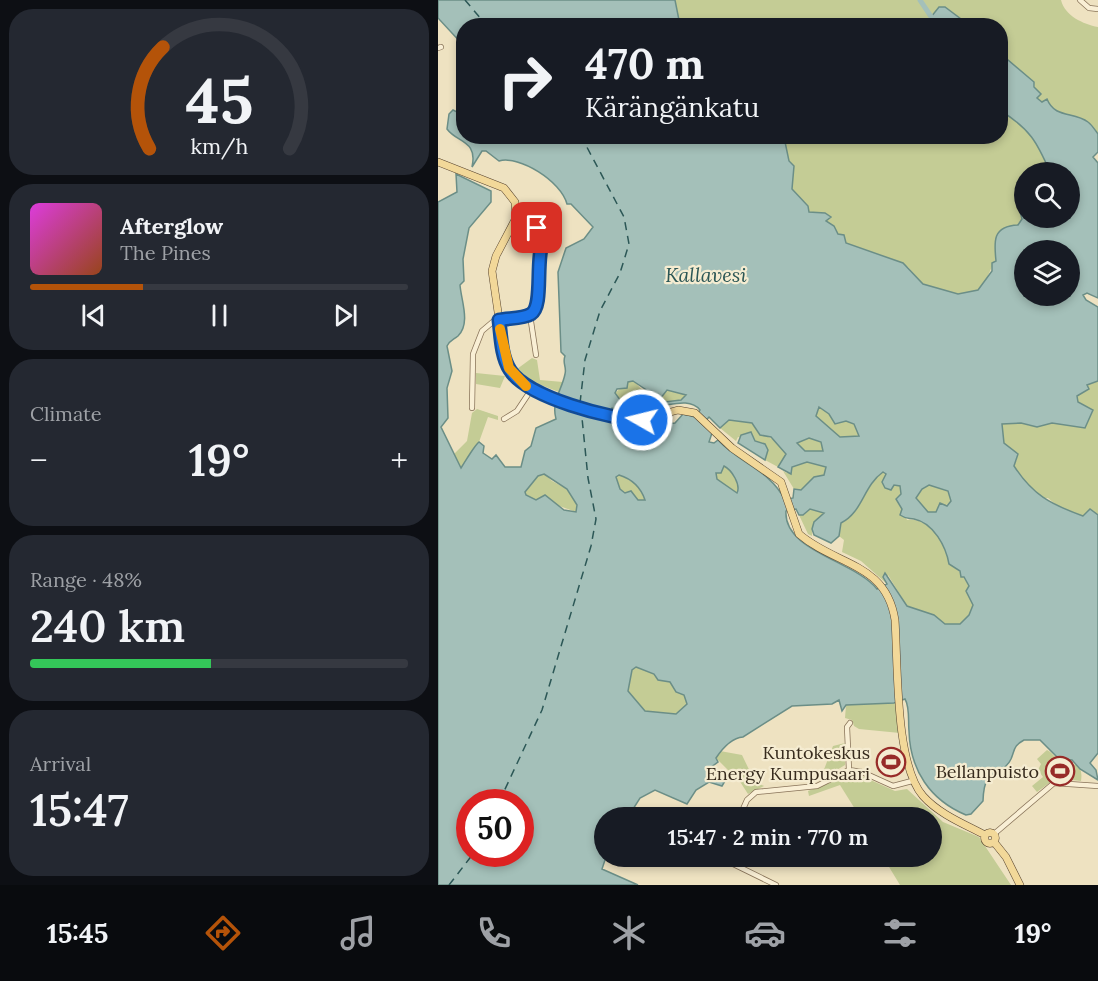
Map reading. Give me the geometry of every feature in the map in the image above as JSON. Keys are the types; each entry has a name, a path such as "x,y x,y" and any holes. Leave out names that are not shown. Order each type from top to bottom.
{"main road":[{"path":"438,162 504,188 515,202 516,218 496,256 492,271 509,368 531,390 544,397 623,418 642,420 678,410 695,413 732,448 782,482 795,527 804,539 855,565 880,584 893,612 904,758 912,781 930,803 951,818 985,835 987,843 994,838 1020,885"}],"street":[{"path":"1080,0 1089,9 1098,9"},
{"path":"526,222 546,234 538,255 539,299 530,315 536,356"},
{"path":"472,408 473,354 485,326 499,320 530,315"},
{"path":"504,418 517,411 531,390"},
{"path":"849,770 847,727 850,723"},
{"path":"744,807 747,800 756,792 817,786 849,770 856,770 893,786 912,781"},
{"path":"994,838 1054,783 1098,786"},
{"path":"739,867 776,885"}],"green space":[{"path":"675,0 1061,0 1066,11 1075,18 1098,27 1098,134 1088,125 1060,114 1037,98 1034,82 1008,60 1008,18 958,18 950,13 931,18 678,18"},
{"path":"1008,116 1032,137 1046,162 1014,162 1014,225 1011,225 985,282 978,290 958,294 923,284 908,267 846,243 826,221 830,216 825,213 809,212 808,206 792,189 791,177 794,172 785,144 1008,144"},
{"path":"532,358 537,360 540,380 563,382 559,392 533,382 517,369"},
{"path":"476,373 505,376 500,388 476,384"},
{"path":"634,381 642,390 667,390 686,395 686,398 638,411 626,408 615,393 628,382"},
{"path":"1098,381 1098,515 1083,516 1060,508 1048,498 1042,498 1028,488 1014,466 1017,459 1004,443 1002,424 1021,423 1031,426 1052,423 1085,428 1093,411 1078,402 1077,395 1087,385"},
{"path":"819,407 854,424 860,436 840,438 816,416"},
{"path":"477,409 498,416 498,420 488,417 479,442 461,468 454,454 467,441 472,413"},
{"path":"729,420 752,423 760,435 769,437 778,444 786,454 778,467 765,460 768,450 755,441 738,437 736,441 720,428"},
{"path":"809,438 822,442 823,451 805,451 797,443"},
{"path":"807,462 827,467 824,475 814,477 801,490 794,489 783,471 787,473 792,467"},
{"path":"724,466 735,480 739,490 737,493 717,479 716,473"},
{"path":"883,472 893,485 900,486 902,509 907,520 923,523 936,533 949,564 960,572 969,586 966,591 973,605 969,615 960,624 945,624 934,615 907,606 888,575 887,584 861,561 842,552 844,540 839,536 841,523 859,506 872,484"},
{"path":"544,473 552,481 567,489 577,505 576,512 554,504 545,495 536,500 526,495 525,492 538,476"},
{"path":"619,475 636,485 645,500 638,500 620,489 616,477"},
{"path":"929,485 949,491 952,501 936,512 928,513 916,498 922,489"},
{"path":"810,509 824,513 812,529 812,536 808,534 799,515 804,515"},
{"path":"636,667 654,674 658,680 670,682 676,692 684,695 687,704 676,714 645,711 628,691 632,670"},
{"path":"896,702 900,733 859,729 854,726 852,720 845,718 846,705"},
{"path":"845,743 845,765 820,780 833,746"},
{"name":"Bellanpuisto","path":"1047,750 1059,760 1079,767 1081,781 1056,778 1037,792 1032,786 1043,777 1038,770 1041,764 1037,759"},
{"path":"720,751 742,755 755,782 764,786 748,794 739,780 739,775 734,776 716,758"},
{"path":"855,773 895,791 907,789 927,807 854,807 840,785 809,796 808,791"},
{"path":"942,821 979,837 1011,885 900,885 889,867 942,867"}],"water":[{"path":"438,0 675,0 679,18 456,18 456,37 438,18"},
{"path":"939,7 945,7 960,18 931,18"},
{"name":"Kallavesi","path":"1008,60 1034,82 1034,87 1041,94 1037,98 1042,102 1047,99 1050,105 1060,112 1083,119 1098,134 1098,152 1093,157 1098,163 1098,298 1087,293 1083,295 1086,300 1098,307 1098,381 1087,385 1089,389 1077,396 1078,402 1093,410 1085,428 1052,423 1037,427 1021,423 1002,424 1004,443 1018,454 1014,466 1035,491 1052,503 1083,516 1090,509 1098,515 1098,753 1090,763 1096,770 1098,780 1080,769 1072,760 1059,759 1040,740 1024,740 1016,746 1007,765 986,781 983,801 971,814 966,815 953,809 932,792 918,771 910,745 905,699 894,703 846,705 842,711 839,700 832,704 792,706 731,742 721,751 716,758 718,762 710,768 711,772 725,781 722,786 709,782 696,790 687,804 655,790 640,798 634,807 594,807 594,867 603,867 602,869 638,885 438,885 438,202 457,192 456,174 491,191 491,202 469,228 463,259 464,281 460,285 464,325 458,336 447,346 452,371 447,388 448,418 441,427 461,468 479,442 484,446 483,453 492,459 496,455 505,467 521,467 525,451 531,446 536,428 556,419 556,401 565,372 565,356 561,352 558,272 566,248 584,239 593,227 571,204 567,204 557,187 528,166 507,160 499,161 486,151 482,151 472,167 472,152 467,144 785,144 789,161 794,166 792,189 808,206 809,212 825,213 831,217 826,221 834,226 838,234 844,235 846,243 903,263 923,284 958,294 978,290 992,271 992,263 996,261 996,236 1003,228 1014,226 1014,228 1080,228 1080,162 1046,162 1026,130 1008,116","holes":["633,381 660,399 667,390 686,395 681,400 664,402 666,405 689,403 700,410 695,417 683,414 675,423 661,425 662,441 660,444 647,444 641,437 629,433 625,425 608,420 612,408 623,410 626,408 615,393 617,389 627,388 628,382","819,407 829,414 835,424 846,421 854,424 859,436 840,437 816,416","709,417 720,428 729,420 752,423 760,435 771,437 786,454 778,467 791,474 792,467 807,462 826,467 824,475 814,477 801,490 794,489 793,498 785,500 763,474 718,440 714,443 709,442 712,433 703,424","809,438 821,442 823,451 805,451 797,443","724,466 733,474 737,482 737,493 717,479 716,473 721,473","883,472 886,474 882,482 885,488 891,490 894,485 900,486 901,494 896,499 902,509 900,515 927,525 938,537 949,564 960,571 961,577 964,577 969,586 966,591 973,605 969,615 960,624 945,624 934,615 907,606 885,573 883,577 887,584 877,589 867,579 808,546 788,525 786,511 796,509 799,515 803,515 810,509 824,513 814,522 812,529 814,535 831,543 839,536 841,523 859,506 876,478","544,474 567,489 577,505 576,512 564,510 545,495 536,500 526,495 525,492 538,476","619,475 628,479 641,492 645,500 638,500 631,491 625,493 620,489 616,477","929,485 948,491 951,501 947,506 940,503 936,512 928,512 916,498 922,489","636,667 654,674 658,680 670,682 676,692 684,695 687,704 676,714 645,711 628,691 632,670"]},
{"name":"Kallavesi","path":"453,110 456,112 456,137 447,129 449,114"},
{"path":"751,432 755,441 765,444 768,450 765,460 738,443 741,435"}],"waterway":[{"path":"920,0 932,18"}],"ferry route":[{"path":"465,0 480,18"},
{"path":"580,403 585,360 600,311 620,273 629,244 624,217 585,144"},
{"path":"505,789 542,710 591,546 596,519 588,478 581,408"},
{"path":"449,885 463,867"}],"slow traffic":[{"path":"500,329 505,360 513,374 526,386"}],"place":[{"name":"Kuntokeskus Energy Kumpusaari","path":"891,762"},
{"name":"Bellanpuisto","path":"1060,771"}],"route":[{"path":"537,228 546,234 539,250 537,306 530,315 499,320 505,360 509,368 525,386 544,397 623,418 642,420"}]}
